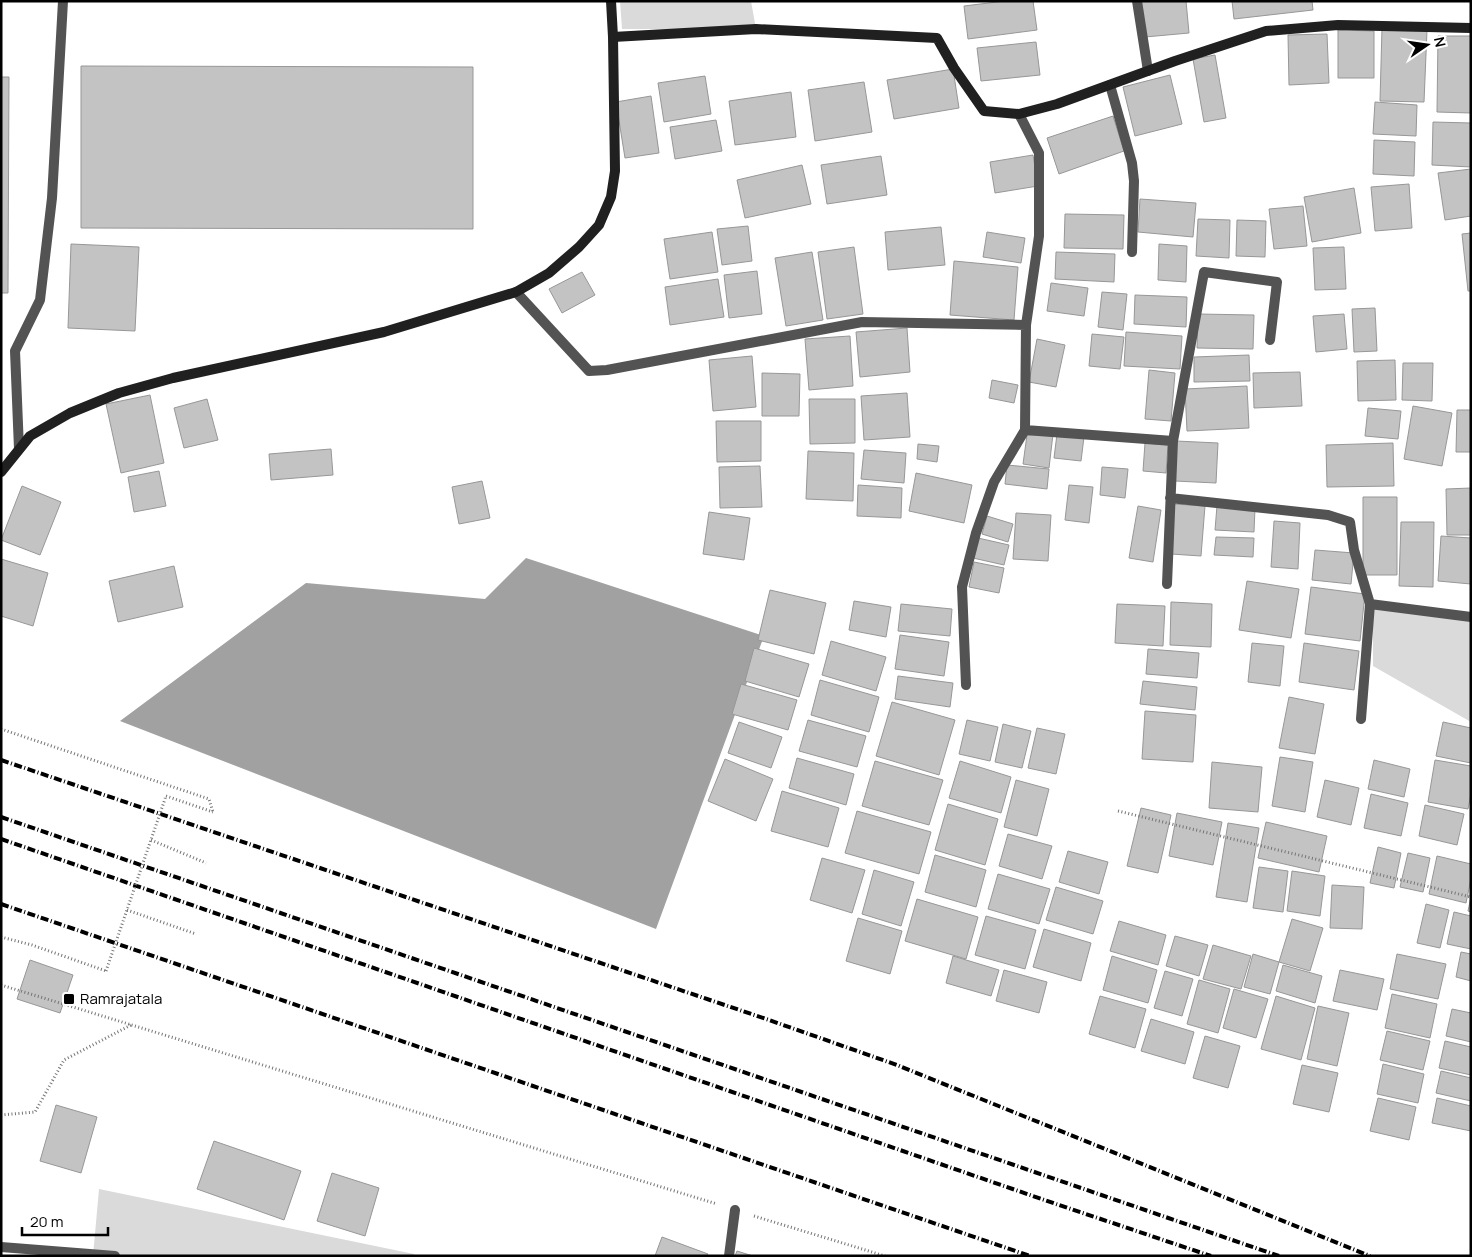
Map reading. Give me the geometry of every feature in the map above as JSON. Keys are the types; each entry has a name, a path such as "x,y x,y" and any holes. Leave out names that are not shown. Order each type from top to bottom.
{"street":[{"path":"19,449 15,351 40,300 52,198 63,1"},
{"path":"1,472 30,436 70,413 118,393 173,378 384,332 516,292 549,273 579,247 599,225 611,197 615,171 611,1"},
{"path":"1137,1 1148,71"},
{"path":"613,37 756,29 937,38 954,68 984,111 1019,114 1057,104 1266,31 1338,25 1471,28"},
{"path":"1110,85 1132,164 1134,181 1132,252"},
{"path":"966,684 962,587 976,532 994,482 1025,430 1026,325 1039,236 1039,153 1019,114"},
{"path":"1168,584 1173,441 1204,272 1277,282 1270,340"},
{"path":"516,292 589,371 607,370 862,322 1026,325"},
{"path":"1025,430 1173,441"},
{"path":"1170,498 1328,515 1350,522 1354,550 1370,604 1361,719"},
{"path":"1370,604 1471,617"},
{"path":"729,1256 736,1210"},
{"path":"1,1247 115,1256"}],"path":[{"path":"1,728 209,799 213,812 166,796 106,971 32,945 1,937"},
{"path":"1118,811 1471,897"},
{"path":"151,840 206,863"},
{"path":"127,910 196,934"},
{"path":"1,985 884,1256"},
{"path":"1,1115 35,1112 64,1060 131,1025"}],"shaded area":[{"path":"620,1 751,1 756,29 622,29"},
{"path":"526,558 764,636 656,929 120,721 306,583 485,599"},
{"path":"1373,607 1471,617 1471,722 1373,666"},
{"path":"99,1189 414,1254 415,1256 93,1256"}],"building":[{"path":"1005,1 1033,1 1037,30 968,39 964,6"},
{"path":"1141,1 1186,1 1189,33 1145,37"},
{"path":"1232,1 1312,1 1313,10 1234,19"},
{"path":"1382,28 1427,30 1424,102 1380,101"},
{"path":"1338,30 1374,31 1374,78 1338,78"},
{"path":"1327,34 1329,83 1289,85 1288,35"},
{"path":"1438,36 1471,36 1471,113 1437,112"},
{"path":"1036,42 1040,75 981,81 977,48"},
{"path":"1215,55 1226,118 1204,122 1193,59"},
{"path":"81,66 473,67 473,229 81,228"},
{"path":"953,69 959,108 894,119 887,80"},
{"path":"1170,75 1182,124 1135,136 1123,87"},
{"path":"705,76 711,114 664,122 658,83"},
{"path":"1,77 9,77 8,293 1,293"},
{"path":"864,82 872,132 815,141 808,90"},
{"path":"791,92 796,137 735,145 729,101"},
{"path":"651,96 659,153 625,158 616,102"},
{"path":"1375,102 1417,105 1416,136 1373,134"},
{"path":"1113,116 1124,151 1059,174 1047,138"},
{"path":"716,120 722,151 675,159 670,127"},
{"path":"1433,122 1471,123 1471,167 1432,165"},
{"path":"1374,140 1415,142 1414,176 1373,174"},
{"path":"1033,155 1038,186 995,193 990,162"},
{"path":"881,156 887,195 827,204 821,165"},
{"path":"802,165 811,204 745,218 737,180"},
{"path":"1471,169 1471,216 1445,220 1438,173"},
{"path":"1409,184 1412,228 1375,231 1371,187"},
{"path":"1354,188 1361,233 1312,242 1304,197"},
{"path":"1140,199 1196,203 1193,237 1138,232"},
{"path":"1303,206 1307,246 1274,249 1269,209"},
{"path":"1065,214 1124,215 1123,249 1064,248"},
{"path":"1198,219 1230,220 1229,258 1196,256"},
{"path":"1237,220 1266,221 1265,257 1236,256"},
{"path":"748,226 752,261 722,265 717,229"},
{"path":"941,227 945,265 888,270 885,232"},
{"path":"712,232 718,272 670,279 664,239"},
{"path":"987,232 1025,238 1021,263 983,257"},
{"path":"1471,233 1471,291 1468,291 1462,234"},
{"path":"71,244 139,247 135,331 68,328"},
{"path":"1159,244 1187,246 1186,282 1158,280"},
{"path":"854,247 863,314 827,319 818,252"},
{"path":"1344,247 1346,289 1315,290 1313,248"},
{"path":"812,252 823,320 786,326 775,258"},
{"path":"1056,252 1115,254 1114,282 1055,279"},
{"path":"954,261 1018,267 1014,320 950,315"},
{"path":"757,271 762,314 729,318 724,275"},
{"path":"582,272 595,295 562,313 549,289"},
{"path":"718,279 724,317 670,325 665,287"},
{"path":"1051,283 1088,288 1084,316 1047,311"},
{"path":"1102,292 1127,294 1123,330 1098,327"},
{"path":"1135,295 1187,297 1186,327 1134,324"},
{"path":"1375,308 1377,351 1354,352 1352,309"},
{"path":"1198,314 1254,315 1253,349 1197,348"},
{"path":"1344,314 1347,349 1316,352 1313,316"},
{"path":"907,328 910,372 860,377 856,332"},
{"path":"1126,332 1182,336 1180,369 1124,366"},
{"path":"1092,334 1124,337 1120,369 1089,366"},
{"path":"850,336 853,386 809,390 805,339"},
{"path":"1037,339 1065,345 1056,387 1029,382"},
{"path":"1249,355 1250,381 1194,382 1194,357"},
{"path":"752,356 756,407 713,411 709,360"},
{"path":"1395,360 1396,400 1358,401 1357,361"},
{"path":"1403,363 1433,363 1432,401 1402,400"},
{"path":"1149,370 1175,373 1171,421 1145,419"},
{"path":"1300,372 1302,406 1254,408 1253,373"},
{"path":"762,373 800,374 799,416 762,416"},
{"path":"992,380 1018,385 1014,403 989,398"},
{"path":"1247,386 1249,428 1187,431 1185,389"},
{"path":"907,393 910,437 864,440 861,396"},
{"path":"150,395 164,463 121,473 106,404"},
{"path":"207,399 218,440 184,448 174,408"},
{"path":"809,399 855,399 855,443 810,444"},
{"path":"1413,406 1452,413 1442,466 1404,459"},
{"path":"1368,408 1401,411 1398,439 1365,436"},
{"path":"1457,410 1471,410 1471,452 1456,452"},
{"path":"716,421 761,421 761,461 717,462"},
{"path":"1053,434 1049,468 1023,464 1027,435"},
{"path":"1057,434 1084,437 1081,461 1054,458"},
{"path":"1176,441 1218,443 1216,483 1175,481"},
{"path":"1145,443 1168,445 1166,473 1143,471"},
{"path":"1393,443 1394,486 1327,487 1326,445"},
{"path":"918,444 939,446 937,462 917,459"},
{"path":"331,449 333,475 271,480 269,454"},
{"path":"864,450 906,453 904,483 861,479"},
{"path":"808,451 854,453 853,501 806,499"},
{"path":"1007,465 1049,469 1047,489 1005,484"},
{"path":"760,466 762,507 720,508 719,467"},
{"path":"1102,467 1128,469 1125,498 1100,495"},
{"path":"159,471 166,506 134,512 128,477"},
{"path":"916,473 972,485 964,523 909,511"},
{"path":"482,481 490,518 459,524 452,487"},
{"path":"858,485 902,488 901,518 857,516"},
{"path":"1069,485 1093,487 1089,523 1065,520"},
{"path":"22,486 61,502 40,555 1,540"},
{"path":"1471,488 1471,535 1447,535 1446,489"},
{"path":"1363,497 1397,497 1397,575 1363,575"},
{"path":"1174,504 1205,506 1201,556 1171,554"},
{"path":"1138,506 1161,510 1153,562 1129,558"},
{"path":"1217,506 1255,508 1254,532 1215,530"},
{"path":"709,512 750,518 744,560 703,554"},
{"path":"1016,513 1051,515 1048,561 1013,559"},
{"path":"987,516 1013,524 1008,542 982,534"},
{"path":"1274,521 1300,523 1298,569 1271,567"},
{"path":"1401,522 1434,522 1433,587 1399,586"},
{"path":"1441,536 1471,538 1471,584 1438,581"},
{"path":"1216,537 1254,538 1253,557 1214,555"},
{"path":"978,538 1009,545 1004,565 973,558"},
{"path":"1315,550 1354,553 1351,584 1312,580"},
{"path":"1,559 48,573 33,626 1,616"},
{"path":"974,562 1004,568 999,593 969,587"},
{"path":"174,566 183,607 118,622 109,581"},
{"path":"1247,581 1299,589 1291,638 1239,630"},
{"path":"1311,587 1365,594 1360,641 1305,634"},
{"path":"770,590 826,603 814,654 758,640"},
{"path":"854,601 891,607 886,637 849,630"},
{"path":"1171,602 1212,604 1211,647 1170,645"},
{"path":"901,604 952,609 950,636 898,631"},
{"path":"1117,604 1165,606 1163,646 1115,643"},
{"path":"900,635 949,642 944,676 895,669"},
{"path":"831,641 886,657 876,691 822,675"},
{"path":"1252,643 1284,646 1280,686 1248,682"},
{"path":"1304,643 1359,651 1354,690 1299,682"},
{"path":"754,648 809,664 799,697 745,681"},
{"path":"1148,649 1199,653 1197,678 1146,674"},
{"path":"898,676 953,683 950,707 895,699"},
{"path":"820,680 879,697 869,732 811,715"},
{"path":"1143,681 1197,687 1195,710 1140,704"},
{"path":"741,684 797,700 788,730 732,714"},
{"path":"1289,697 1324,704 1315,754 1279,748"},
{"path":"892,702 955,720 939,775 876,756"},
{"path":"1145,711 1196,715 1193,762 1142,759"},
{"path":"808,720 866,736 857,767 799,751"},
{"path":"967,720 998,727 990,761 959,754"},
{"path":"739,722 782,737 771,768 728,753"},
{"path":"1443,722 1471,728 1471,763 1436,756"},
{"path":"1003,724 1031,731 1022,768 995,762"},
{"path":"1037,728 1065,734 1056,774 1028,768"},
{"path":"1280,757 1313,762 1305,812 1272,806"},
{"path":"797,758 854,774 846,805 789,788"},
{"path":"725,759 773,779 756,821 708,801"},
{"path":"1374,760 1410,769 1404,797 1368,789"},
{"path":"1435,760 1471,766 1471,794 1468,809 1428,802"},
{"path":"875,761 943,780 929,825 862,806"},
{"path":"960,761 1011,777 1001,813 949,798"},
{"path":"1212,762 1262,767 1258,812 1209,808"},
{"path":"1016,780 1049,789 1037,836 1004,827"},
{"path":"1325,780 1359,788 1351,825 1317,817"},
{"path":"782,791 839,808 828,847 771,831"},
{"path":"1371,794 1408,803 1401,836 1364,828"},
{"path":"948,804 998,819 985,865 935,850"},
{"path":"1425,805 1464,814 1457,845 1419,836"},
{"path":"1141,808 1171,815 1158,873 1127,866"},
{"path":"857,811 931,832 919,874 845,853"},
{"path":"1177,813 1222,822 1213,865 1169,856"},
{"path":"1266,822 1327,836 1319,872 1258,858"},
{"path":"1228,823 1259,828 1247,902 1216,897"},
{"path":"1008,834 1052,846 1042,879 999,866"},
{"path":"1378,847 1401,853 1394,888 1370,883"},
{"path":"1068,851 1108,862 1099,894 1059,882"},
{"path":"1408,853 1430,858 1423,892 1400,887"},
{"path":"935,855 986,870 976,907 925,892"},
{"path":"1437,856 1471,864 1471,879 1466,903 1429,894"},
{"path":"822,858 865,870 852,913 810,900"},
{"path":"1259,867 1288,871 1283,912 1253,908"},
{"path":"874,870 914,882 901,926 862,914"},
{"path":"1292,871 1325,876 1320,916 1287,911"},
{"path":"998,874 1050,889 1039,924 988,909"},
{"path":"1332,885 1364,887 1362,929 1330,928"},
{"path":"1056,887 1103,901 1093,934 1046,920"},
{"path":"1471,897 1471,912 1468,911"},
{"path":"917,899 978,917 966,959 905,941"},
{"path":"1426,904 1449,910 1440,948 1417,943"},
{"path":"1454,912 1471,916 1471,949 1447,944"},
{"path":"986,916 1036,930 1025,969 975,955"},
{"path":"858,918 902,931 890,974 846,961"},
{"path":"1292,919 1323,928 1310,971 1279,962"},
{"path":"1119,921 1166,935 1158,965 1110,951"},
{"path":"1044,929 1091,943 1081,981 1033,967"},
{"path":"1175,936 1208,945 1199,976 1166,966"},
{"path":"1213,945 1251,956 1241,989 1203,979"},
{"path":"1461,952 1471,954 1471,981 1456,977"},
{"path":"1253,954 1279,962 1270,994 1244,987"},
{"path":"1397,954 1446,964 1438,999 1390,989"},
{"path":"953,956 999,970 991,996 946,983"},
{"path":"1112,956 1157,970 1148,1003 1103,990"},
{"path":"30,960 73,975 60,1013 17,999"},
{"path":"1283,965 1322,976 1315,1003 1276,991"},
{"path":"1004,970 1047,982 1039,1013 996,1001"},
{"path":"1340,970 1384,979 1377,1010 1333,1001"},
{"path":"1165,971 1193,979 1182,1016 1154,1008"},
{"path":"1199,980 1230,989 1218,1033 1187,1024"},
{"path":"1234,989 1268,999 1256,1038 1223,1028"},
{"path":"1392,994 1437,1004 1430,1038 1385,1028"},
{"path":"1100,996 1146,1009 1135,1048 1089,1034"},
{"path":"1276,996 1315,1008 1301,1060 1261,1049"},
{"path":"1318,1006 1349,1013 1337,1066 1307,1059"},
{"path":"1452,1009 1471,1013 1471,1042 1446,1036"},
{"path":"1151,1019 1194,1032 1185,1064 1141,1051"},
{"path":"1387,1031 1430,1041 1423,1070 1380,1060"},
{"path":"1205,1036 1240,1046 1228,1088 1193,1078"},
{"path":"1445,1041 1471,1047 1471,1075 1439,1068"},
{"path":"1383,1064 1424,1074 1418,1103 1377,1094"},
{"path":"1302,1065 1338,1073 1329,1112 1293,1104"},
{"path":"1441,1071 1471,1078 1471,1101 1436,1093"},
{"path":"1378,1098 1416,1107 1409,1140 1370,1131"},
{"path":"1437,1098 1471,1106 1471,1131 1432,1123"},
{"path":"56,1105 97,1117 81,1173 40,1161"},
{"path":"214,1141 301,1171 284,1220 197,1189"},
{"path":"332,1173 379,1188 365,1236 317,1221"},
{"path":"662,1237 708,1254 707,1256 655,1256"},
{"path":"737,1251 753,1256 735,1256"}],"railway":[{"path":"1,760 897,1065 1370,1256"},
{"path":"1,817 1279,1256"},
{"path":"1,839 1211,1256"},
{"path":"1,904 1030,1256"}],"place":[{"name":"Ramrajatala","path":"69,999"}]}
